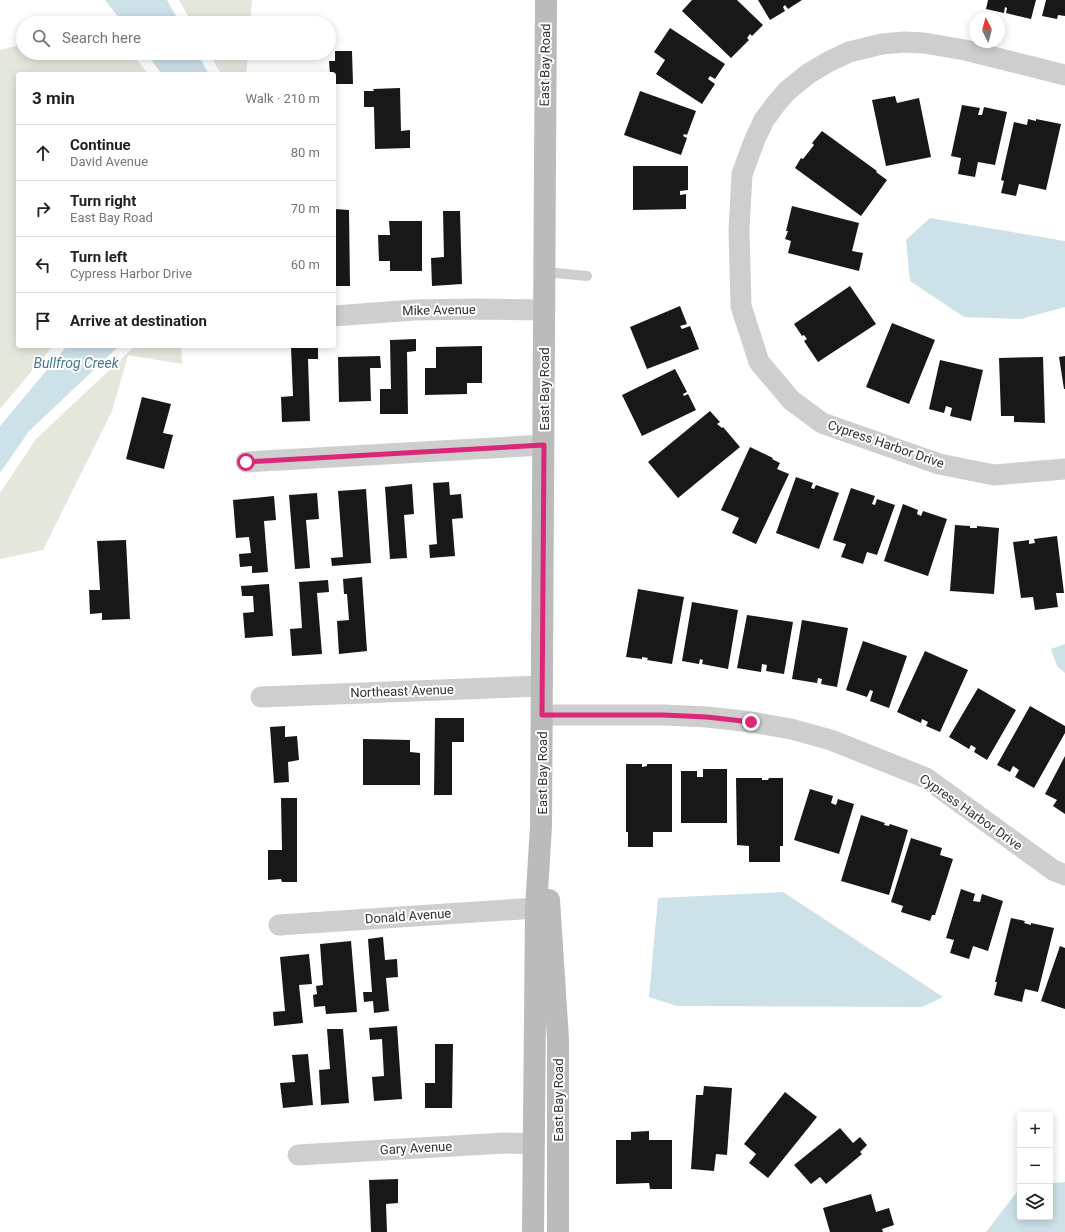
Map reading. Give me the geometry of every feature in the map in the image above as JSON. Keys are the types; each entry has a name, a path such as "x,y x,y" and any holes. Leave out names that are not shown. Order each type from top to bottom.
{"street":[{"name":"East Bay Road","path":"533,1232 536,908 541,826 545,310 544,115 546,0"},
{"name":"Cypress Harbor Drive","path":"1065,75 965,50 917,43 904,42 882,44 849,52 808,74 787,91 774,105 764,120 754,139 742,174 739,230 741,306 759,362 791,400 822,423 939,464 994,475 1065,468"},
{"name":"Mike Avenue","path":"336,316 414,310 545,310"},
{"path":"246,462 544,445"},
{"name":"Northeast Avenue","path":"261,697 542,686"},
{"name":"Cypress Harbor Drive","path":"542,715 663,715 707,717 751,722 791,729 831,740 926,778 1053,870 1065,875"},
{"name":"East Bay Road","path":"541,826 549,905 558,1039 558,1232"},
{"name":"Donald Avenue","path":"279,925 536,908"},
{"name":"Gary Avenue","path":"298,1155 505,1143 534,1144"}],"lane":[{"path":"545,272 587,276"}],"shaded area":[{"path":"179,0 252,0 251,16 188,16"},
{"path":"16,46 16,60 137,60 146,72 16,72 16,348 51,348 0,409 0,50"},
{"path":"213,60 247,60 246,72 220,72"},
{"path":"133,348 181,348 182,364 128,355 112,411 43,550 0,559 0,493 36,439"}],"water":[{"path":"105,0 167,0 176,16 118,16"},
{"path":"151,60 201,60 208,72 160,72"},
{"path":"930,218 1065,241 1065,307 1021,319 964,317 910,281 906,240"},
{"name":"Bullfrog Creek","path":"65,348 117,348 29,431 0,473 0,426"},
{"path":"1065,644 1065,673 1057,666 1051,649"},
{"path":"783,892 943,997 922,1007 677,1006 649,997 658,898"},
{"path":"1065,1182 1065,1232 986,1232 1017,1192 1017,1220 1053,1220 1053,1183"}],"building":[{"path":"692,0 737,0 763,25 752,36 750,34 747,38 749,40 731,58 682,11"},
{"path":"758,0 802,0 788,9 785,5 783,7 785,11 770,20"},
{"path":"988,0 1036,0 1031,19 1006,13 1007,8 1005,7 1004,12 986,9"},
{"path":"1046,0 1065,0 1065,16 1058,15 1057,19 1042,16"},
{"path":"670,28 725,64 715,79 710,76 708,79 715,84 702,104 656,74 665,60 654,52"},
{"path":"336,51 352,51 353,84 336,84 336,72 330,72 329,61 335,61"},
{"path":"400,88 401,131 410,130 410,148 375,149 374,107 364,107 364,91 374,91 373,89"},
{"path":"640,91 696,111 687,135 684,134 683,136 687,138 681,155 624,135"},
{"path":"895,96 897,103 919,98 931,157 886,166 872,100"},
{"path":"962,105 980,108 978,115 982,115 984,107 1007,112 995,165 978,162 975,177 958,174 961,158 951,156"},
{"path":"1028,119 1061,124 1046,190 1019,184 1016,196 1001,193 1004,181 1001,180 1014,122 1027,125"},
{"path":"822,131 887,180 861,216 795,168 801,158 803,159 814,145 812,143"},
{"path":"633,166 688,166 688,190 680,191 680,195 686,194 686,209 633,210"},
{"path":"792,206 859,223 852,251 863,253 859,271 788,253 791,241 785,239 788,231 786,231"},
{"path":"336,209 349,210 350,286 336,286"},
{"path":"443,211 460,211 462,284 432,286 431,258 444,257"},
{"path":"389,221 422,221 422,271 390,271 390,261 379,261 378,235 390,235"},
{"path":"850,286 876,324 818,362 804,341 807,339 804,335 802,336 794,324"},
{"path":"680,306 687,324 680,326 682,329 690,326 699,349 647,369 630,327"},
{"path":"892,323 935,340 909,404 866,387"},
{"path":"416,339 416,351 407,352 408,414 380,414 380,389 391,389 390,340"},
{"path":"482,346 482,383 467,383 467,394 425,395 425,368 436,368 436,347"},
{"path":"291,348 318,348 318,359 308,359 310,421 282,422 281,397 293,396"},
{"path":"380,356 381,368 370,368 371,401 339,402 338,357"},
{"path":"1065,356 1065,389 1064,389 1059,357"},
{"path":"1043,357 1045,423 1014,422 1014,416 1001,416 999,358"},
{"path":"940,360 983,370 971,421 950,416 952,408 946,406 944,413 929,409"},
{"path":"675,369 687,392 683,394 684,396 688,394 696,410 642,436 622,395"},
{"path":"142,397 171,404 163,433 173,435 164,469 126,459"},
{"path":"710,411 720,422 717,424 722,428 723,427 740,447 678,498 648,462"},
{"path":"750,447 773,458 772,459 780,463 777,469 789,474 756,544 732,533 739,518 721,510"},
{"path":"796,477 813,483 811,488 814,489 816,485 839,493 819,549 776,533"},
{"path":"449,482 450,495 461,494 463,518 452,519 455,556 430,558 429,545 437,544 433,483"},
{"path":"412,484 414,514 404,515 407,558 390,559 385,487"},
{"path":"851,488 875,496 872,504 875,505 877,499 895,505 877,555 867,552 863,564 841,557 846,544 833,540"},
{"path":"366,489 371,563 332,566 331,558 343,557 338,491"},
{"path":"317,493 319,519 306,520 310,568 295,569 289,495"},
{"path":"274,496 276,520 264,521 268,572 252,573 252,566 240,567 239,554 251,553 249,537 236,538 233,500"},
{"path":"903,504 918,510 917,514 921,516 923,511 947,519 928,576 884,561"},
{"path":"955,525 970,526 970,528 977,528 977,526 999,528 994,594 950,591"},
{"path":"1057,536 1064,593 1056,593 1058,607 1035,610 1033,597 1021,598 1013,542 1029,540 1029,544 1035,543 1034,539"},
{"path":"126,540 130,619 102,620 102,613 90,614 89,590 100,590 97,541"},
{"path":"362,577 367,651 339,654 337,621 349,620 347,594 344,594 343,579"},
{"path":"328,580 329,592 317,593 322,654 292,656 290,629 302,628 299,582"},
{"path":"269,584 273,636 245,638 243,613 254,612 253,596 242,596 241,586"},
{"path":"638,589 684,597 672,664 647,660 648,658 642,657 642,659 626,657"},
{"path":"692,602 738,610 728,669 702,664 703,660 700,659 699,664 682,661"},
{"path":"747,615 793,622 784,674 766,671 767,665 762,664 761,672 737,668"},
{"path":"802,620 848,628 837,687 821,684 822,679 818,678 817,683 792,679"},
{"path":"863,641 907,656 889,708 870,701 873,691 870,690 867,697 846,690"},
{"path":"925,651 968,670 940,732 926,726 928,722 922,719 921,723 897,712"},
{"path":"978,688 1016,710 987,760 974,752 976,748 971,745 969,749 949,737"},
{"path":"1030,706 1065,726 1065,733 1034,788 1015,777 1019,770 1013,766 1010,772 997,765"},
{"path":"435,718 464,718 464,742 452,742 452,795 434,795"},
{"path":"285,726 285,737 297,736 299,760 288,762 289,782 274,783 270,727"},
{"path":"363,739 410,740 410,752 420,753 420,785 363,785"},
{"path":"1065,756 1065,814 1053,806 1057,800 1045,794"},
{"path":"626,764 642,764 642,767 647,766 647,764 672,764 672,832 653,832 653,847 628,847 628,832 626,832"},
{"path":"703,769 727,769 727,823 681,823 681,771 697,771 697,777 703,777"},
{"path":"736,778 762,778 762,780 768,780 769,778 783,778 783,846 780,846 780,862 749,862 749,846 737,845"},
{"path":"810,789 833,796 831,803 836,805 838,799 854,804 839,854 794,840"},
{"path":"281,798 297,798 297,882 282,882 281,879 268,880 268,850 282,850"},
{"path":"861,815 885,823 884,825 889,826 890,824 908,830 889,895 841,881"},
{"path":"911,838 942,848 940,855 953,859 935,915 932,915 930,921 901,912 903,906 891,902"},
{"path":"961,889 975,894 973,901 980,902 982,894 1003,901 988,951 973,946 969,959 950,953 954,940 946,938"},
{"path":"1011,918 1025,921 1024,923 1031,925 1031,923 1054,928 1038,992 1025,989 1022,1002 994,995 997,982 995,982"},
{"path":"383,937 385,960 397,959 398,977 386,978 389,1011 374,1013 373,1001 364,1002 363,992 372,992 368,939"},
{"path":"351,941 357,1012 326,1014 325,1006 314,1007 313,995 317,994 316,986 323,985 320,944"},
{"path":"1060,946 1065,948 1065,1009 1041,1001"},
{"path":"309,954 312,984 299,985 303,1023 274,1026 273,1012 285,1011 280,957"},
{"path":"397,1026 402,1099 374,1101 372,1077 384,1076 382,1039 370,1040 369,1028"},
{"path":"327,1029 343,1029 349,1103 321,1105 319,1070 330,1069"},
{"path":"435,1044 453,1044 452,1108 425,1108 425,1083 435,1083"},
{"path":"308,1054 313,1105 283,1108 280,1083 295,1082 292,1055"},
{"path":"704,1086 732,1088 727,1155 716,1154 714,1171 691,1169 696,1095 703,1095"},
{"path":"785,1092 817,1117 768,1178 749,1163 756,1154 744,1144"},
{"path":"840,1128 853,1143 860,1137 867,1145 860,1152 862,1154 826,1184 820,1177 811,1184 794,1165"},
{"path":"649,1131 649,1140 672,1140 672,1189 650,1189 649,1183 616,1184 616,1140 631,1140 631,1132"},
{"path":"398,1179 398,1203 386,1204 387,1232 371,1232 369,1180"},
{"path":"871,1194 876,1212 889,1208 894,1225 882,1229 883,1232 830,1232 823,1208"}],"route":[{"path":"246,462 544,445 542,715 663,715 707,717 751,722"}]}
